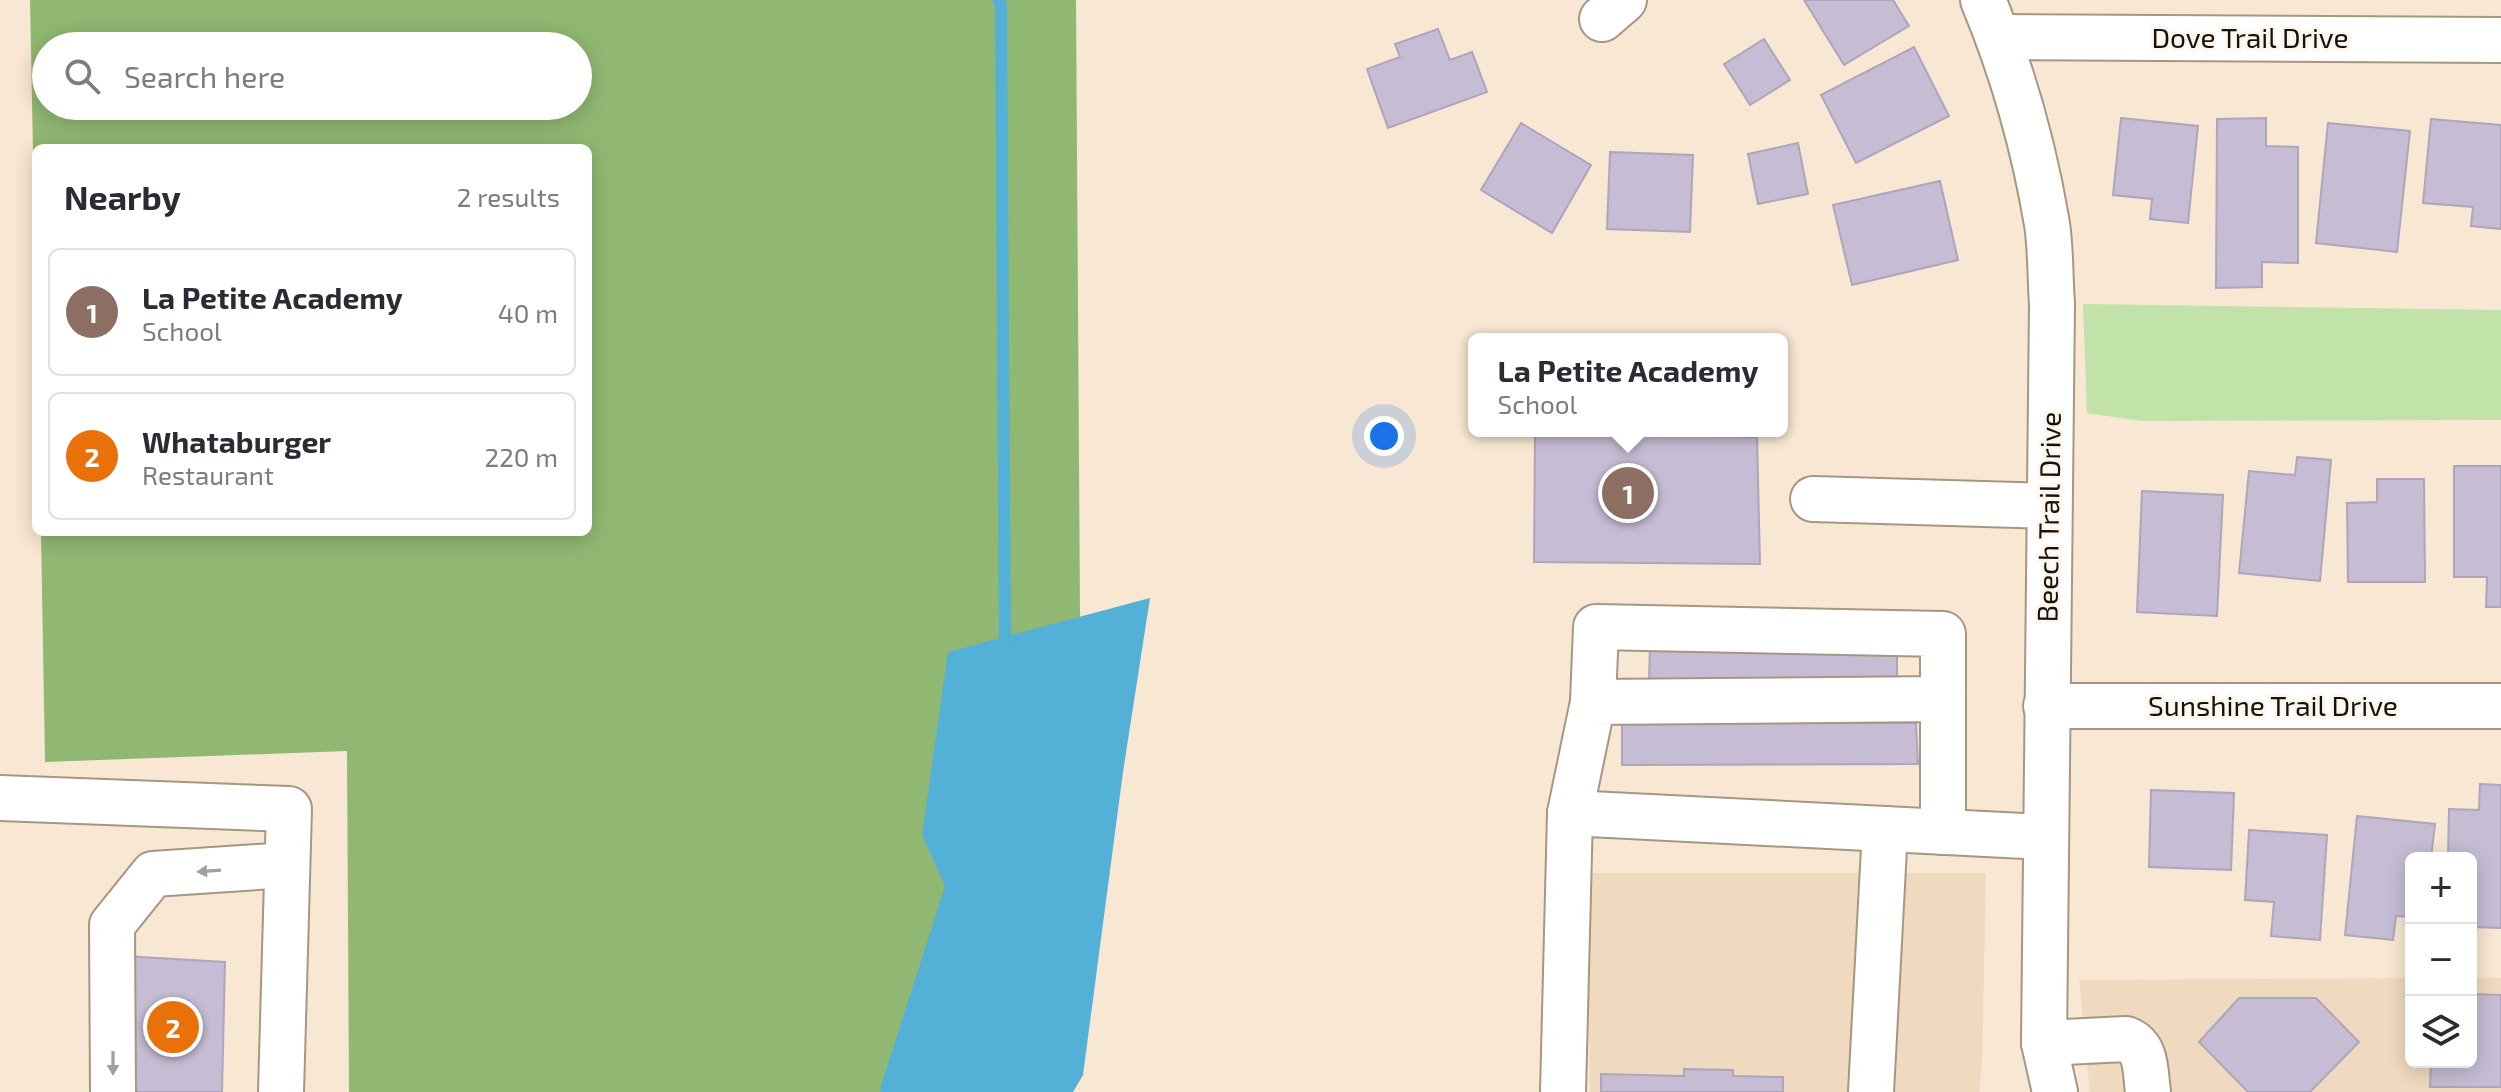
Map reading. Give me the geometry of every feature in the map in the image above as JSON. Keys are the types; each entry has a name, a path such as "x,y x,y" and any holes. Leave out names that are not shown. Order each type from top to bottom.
{"street":[{"name":"Dove Trail Drive","path":"1990,18 2501,40"},
{"name":"Beech Trail Drive","path":"1990,18 2024,116 2047,227 2052,304 2044,1043 2055,1092"},
{"path":"1813,499 2049,506"},
{"path":"1563,1092 1570,813 1593,702 1596,627 1943,634 1943,832"},
{"path":"1593,702 1943,699"},
{"name":"Sunshine Trail Drive","path":"2046,706 2501,706"},
{"path":"0,798 289,809 281,1092"},
{"path":"1570,813 2045,837"},
{"path":"1871,1092 1885,829"},
{"path":"113,1092 112,925 153,874 287,865"},
{"path":"2044,1043 2126,1039 2136,1043 2143,1052 2148,1092"},
{"name":"Beech Trail Drive","path":"2024,1092 2044,1043"}],"shaded area":[{"path":"1587,873 1986,873 1979,1092 1590,1092"},
{"path":"2405,978 2405,1068 2477,1068 2477,978 2501,978 2501,1092 2090,1092 2079,980"}],"green space":[{"path":"30,0 1076,0 1080,616 1073,1092 349,1092 347,751 45,762 41,536 592,536 592,144 33,144 32,120 592,120 592,32 32,32 32,101"},
{"path":"2083,304 2501,310 2501,420 2141,421 2087,413"}],"water":[{"path":"1150,598 1123,772 1083,1075 1073,1092 882,1092 880,1089 945,886 922,835 948,652"}],"building":[{"path":"1804,0 1893,0 1909,26 1844,65"},
{"path":"1438,29 1450,60 1472,52 1487,92 1388,128 1367,69 1400,57 1395,44"},
{"path":"1764,39 1790,80 1750,105 1724,64"},
{"path":"1914,47 1949,116 1856,163 1821,95"},
{"path":"2121,118 2198,126 2188,223 2150,219 2152,199 2113,195"},
{"path":"2266,118 2266,146 2298,147 2298,263 2262,262 2262,287 2216,288 2217,119"},
{"path":"2431,119 2501,125 2501,229 2471,226 2473,207 2423,203"},
{"path":"1521,123 1591,165 1552,233 1481,190"},
{"path":"2328,123 2410,131 2397,252 2316,243"},
{"path":"1798,143 1808,194 1758,204 1748,154"},
{"path":"1610,152 1693,155 1690,232 1607,229"},
{"path":"1940,181 1958,260 1852,285 1833,205"},
{"path":"1535,437 1757,437 1760,564 1534,562"},
{"path":"2297,457 2331,460 2320,581 2239,573 2249,471 2295,475"},
{"path":"2454,466 2501,466 2501,607 2486,607 2487,577 2454,577"},
{"path":"2377,479 2424,479 2425,582 2348,582 2347,503 2377,502"},
{"path":"2142,491 2223,495 2217,616 2137,612"},
{"path":"1650,646 1897,651 1897,686 1649,683"},
{"path":"1622,722 1916,723 1918,764 1622,765"},
{"path":"2480,784 2501,785 2501,928 2477,927 2477,852 2448,852 2449,809 2479,810"},
{"path":"2151,790 2234,793 2231,870 2149,867"},
{"path":"2357,816 2435,824 2432,852 2405,852 2405,917 2396,916 2393,940 2345,935"},
{"path":"2249,830 2327,835 2320,940 2271,936 2274,902 2245,900"},
{"path":"123,956 225,962 222,1092 123,1092"},
{"path":"2477,994 2501,995 2501,1087 2430,1087 2431,1068 2477,1068"},
{"path":"2239,998 2316,998 2359,1042 2310,1092 2248,1092 2199,1042"},
{"path":"1684,1069 1733,1070 1733,1076 1783,1077 1783,1092 1601,1092 1601,1074 1684,1076"}],"waterway":[{"path":"999,0 1005,652"}],"place":[{"name":"La Petite Academy","path":"1628,493"},
{"name":"Whataburger","path":"173,1027"}]}
